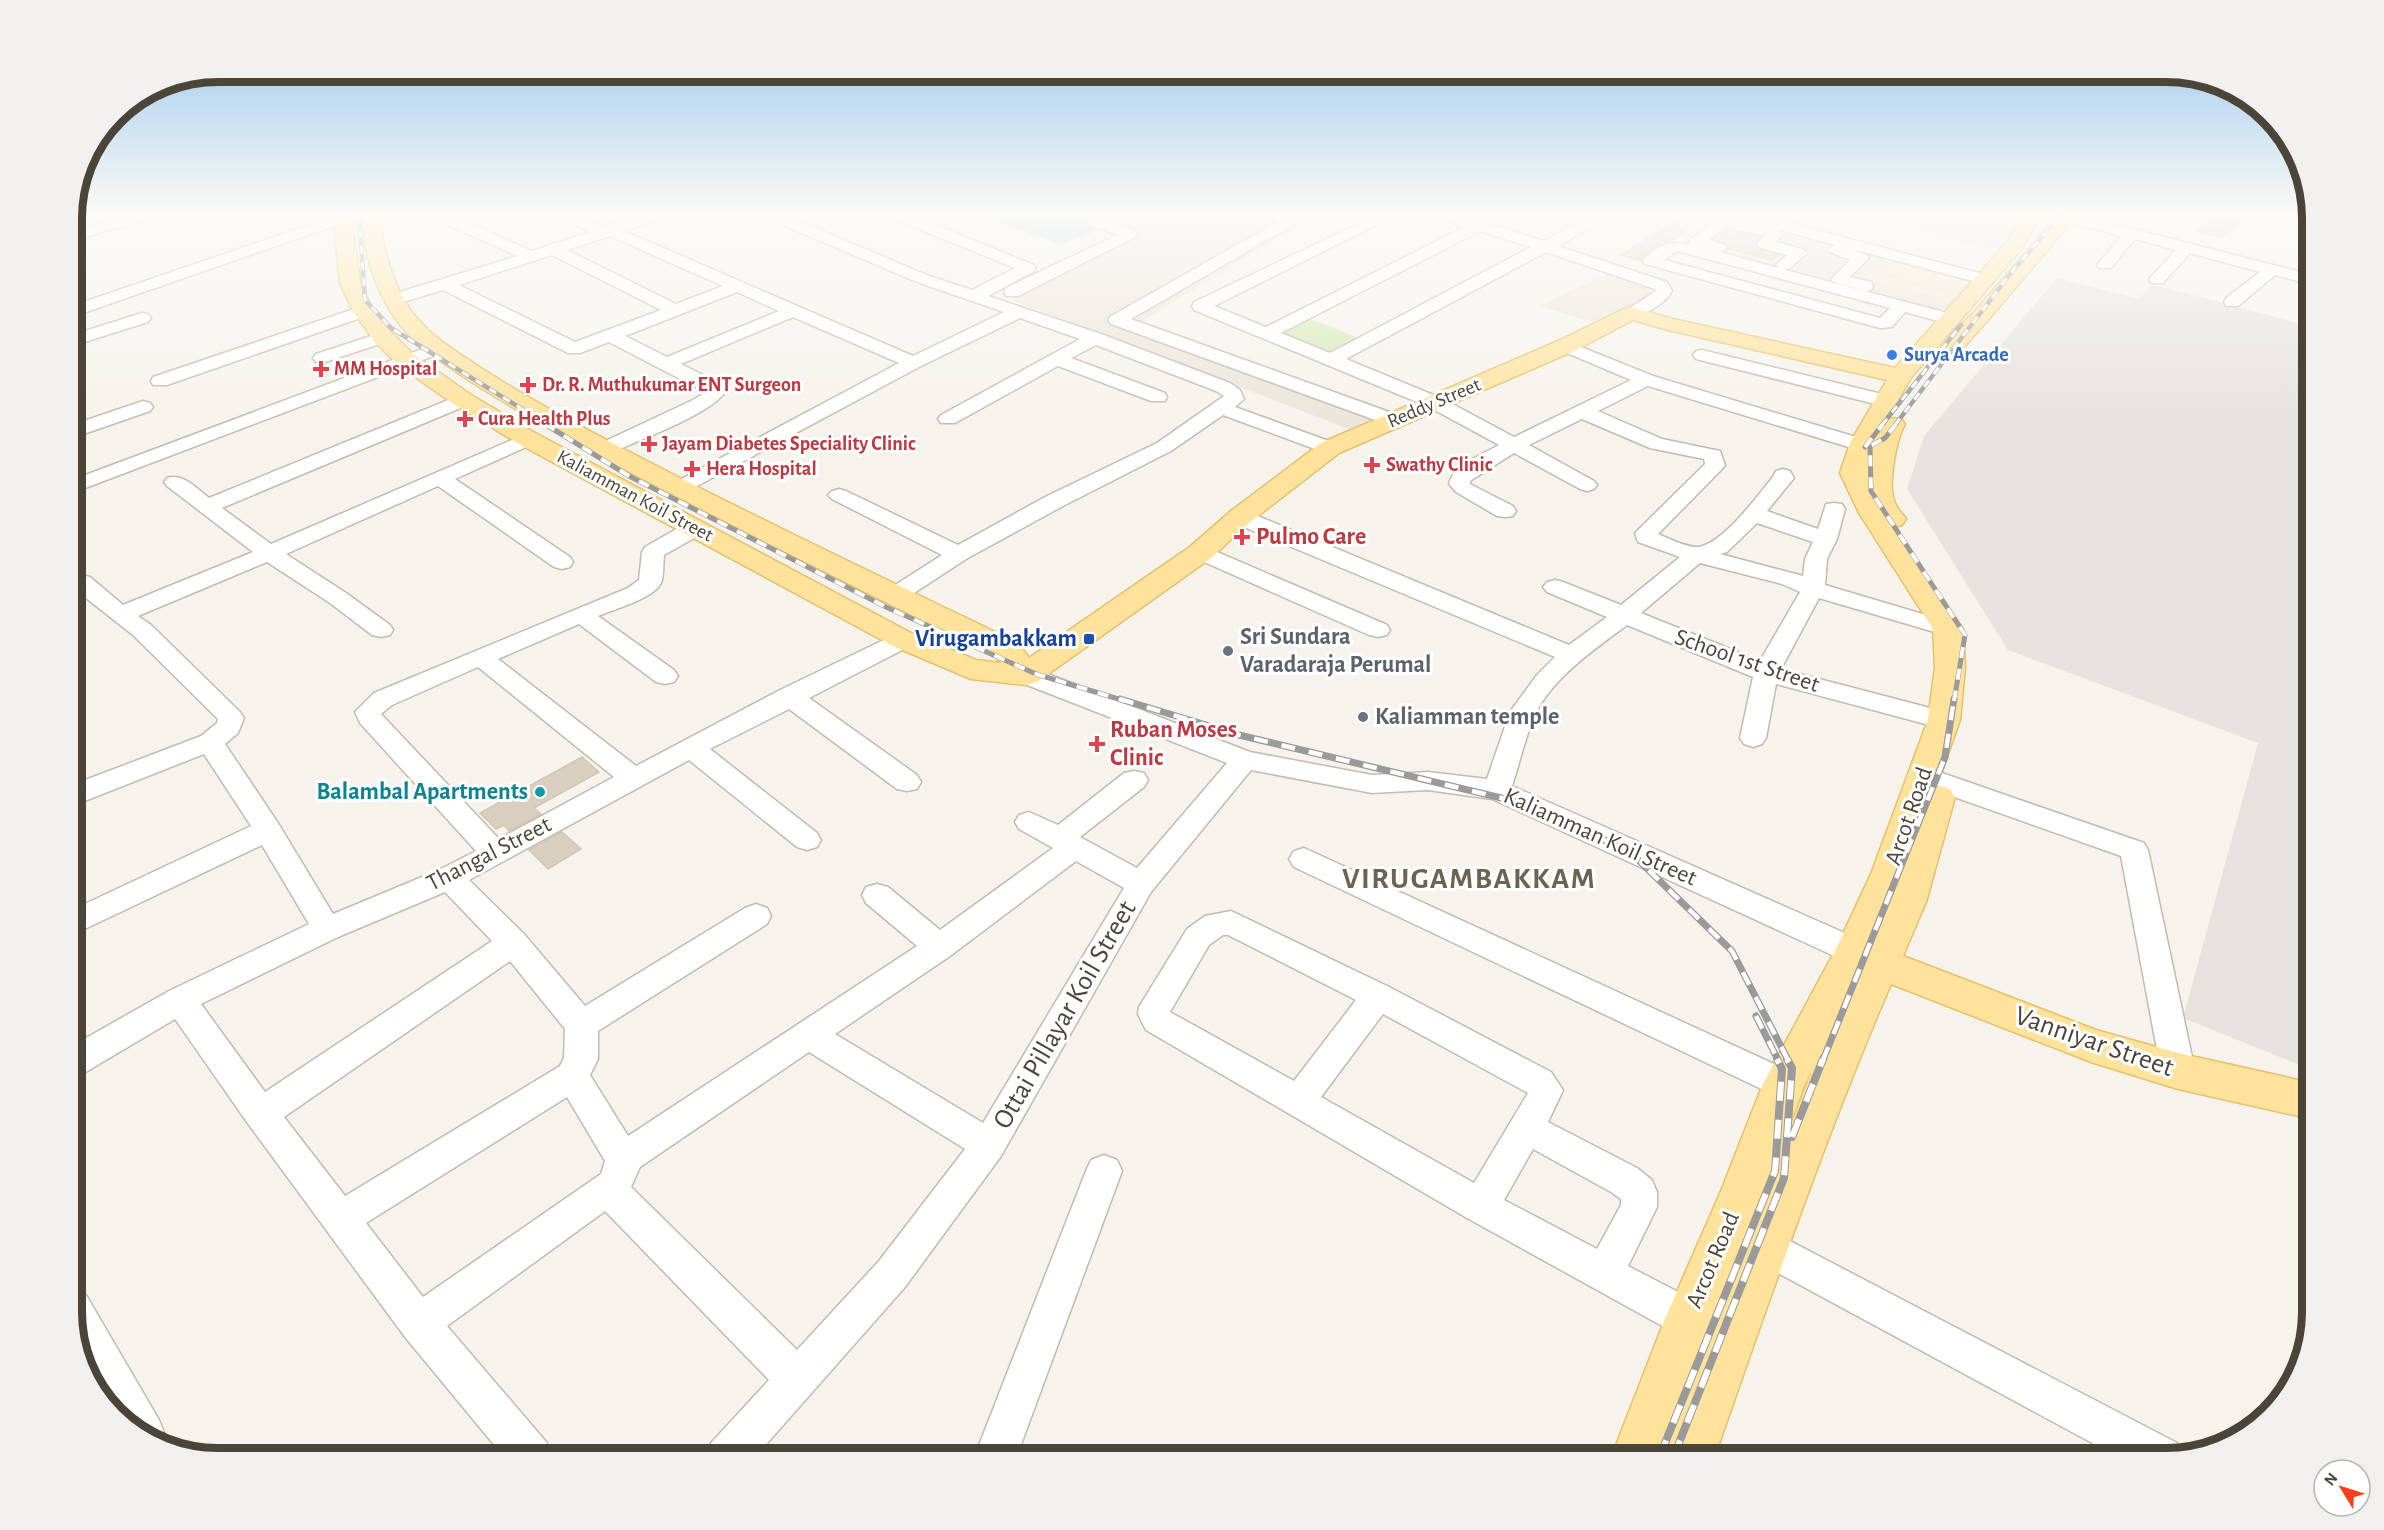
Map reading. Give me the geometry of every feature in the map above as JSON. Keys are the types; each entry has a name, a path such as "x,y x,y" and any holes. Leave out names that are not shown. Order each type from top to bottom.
{"main road":[{"name":"Kaliamman Koil Street","path":"351,285 363,311 383,337 405,359 463,400 528,439 903,640 971,669 1026,675"},
{"name":"Kaliamman Koil Street","path":"388,285 393,300 416,330 496,388 679,488 1007,650 1026,675"},
{"path":"1866,466 1887,401 1900,376 1978,285"},
{"name":"Arcot Road","path":"1866,466 1881,459 1885,438 1919,382 2007,285"},
{"name":"Reddy Street","path":"1026,675 1201,552 1240,517 1330,448 1566,346 1631,313"},
{"path":"1631,313 1668,324 1900,376"},
{"name":"Arcot Road","path":"1866,466 1872,513 1948,629 1950,668 1944,720 1918,824"},
{"name":"Arcot Road","path":"1692,1448 1765,1246 1835,1065 1868,957 1889,874 1942,782 1966,699 1972,638 1962,615 1881,503 1866,466"},
{"name":"Arcot Road","path":"1641,1448 1689,1319 1743,1191 1784,1084 1868,957"},
{"name":"Vanniyar Street","path":"1868,957 2091,1045 2178,1071 2302,1099"}],"street":[{"path":"83,308 148,285"},
{"path":"393,300 440,285"},
{"path":"448,285 568,347 579,348 736,287"},
{"path":"628,285 675,310"},
{"path":"733,285 913,363"},
{"path":"897,594 958,554 1053,502 1164,447 1208,416 1223,409 1234,399 1233,394 1223,387 1095,338 940,285"},
{"path":"972,297 994,285"},
{"path":"992,302 1026,285"},
{"path":"1178,285 1117,320 1393,420"},
{"path":"1243,285 1200,306 1436,403 1587,485"},
{"path":"1268,333 1360,285"},
{"path":"1331,360 1474,285"},
{"path":"1631,313 1663,294 1664,291 1659,285"},
{"path":"1745,285 1883,323 1901,307"},
{"path":"1822,285 1901,307 1952,315"},
{"path":"1859,285 1952,315"},
{"path":"2232,302 2253,285"},
{"path":"160,381 363,311"},
{"path":"665,364 793,311"},
{"path":"679,488 913,363 1018,312"},
{"path":"83,337 142,318"},
{"path":"606,448 714,396 716,392 713,388 610,335"},
{"path":"322,358 383,337"},
{"path":"948,418 1095,338"},
{"path":"1566,346 1646,380 1866,466"},
{"path":"83,483 438,348"},
{"path":"1702,355 1887,401"},
{"path":"1056,359 1158,398"},
{"path":"1505,511 1463,488 1459,482 1470,471 1512,446 1646,380"},
{"path":"205,507 463,400"},
{"path":"83,428 143,407"},
{"path":"1223,409 1330,448"},
{"path":"1583,412 1657,444 1713,455 1715,465 1645,534 1696,555 1790,579 1814,589 1948,629"},
{"path":"120,615 269,553 528,439"},
{"path":"1497,790 1523,712 1546,681 1571,655 1623,616 1696,555 1719,547 1753,514 1784,478 1783,475"},
{"path":"441,478 562,562"},
{"path":"174,482 269,553 338,598 381,630"},
{"path":"839,495 958,554"},
{"path":"1753,738 1766,673 1814,589 1816,559 1826,539 1834,509"},
{"path":"1753,514 1826,539"},
{"path":"1240,517 1571,655"},
{"path":"494,852 369,717 368,712 383,699 580,614 636,593 650,582 653,552 695,528"},
{"path":"1201,552 1378,630"},
{"path":"83,583 120,615 142,630 231,718 229,727 210,742 83,792"},
{"name":"School 1st Street","path":"1555,587 1766,673 1944,720"},
{"path":"580,614 665,676"},
{"name":"Thangal Street","path":"83,1057 180,1000 327,929 449,878 789,696 903,640"},
{"path":"482,658 634,779"},
{"name":"Kaliamman Koil Street","path":"1026,675 1245,760 1372,784 1428,781 1497,790 1868,957"},
{"path":"789,696 907,782"},
{"path":"210,742 268,830 327,929"},
{"path":"691,748 807,840"},
{"name":"Ottai Pillayar Koil Street","path":"735,1448 892,1274 990,1145 1141,884 1245,760"},
{"path":"419,1323 615,1174 808,1034 939,947 1066,844 1134,780"},
{"path":"1942,782 2133,850 2178,1071"},
{"path":"1029,822 1141,884"},
{"path":"83,918 268,830"},
{"path":"1304,858 1784,1084"},
{"path":"342,1218 572,1076 581,1059 583,1043 581,1024 513,943 449,878"},
{"path":"877,895 939,947"},
{"path":"581,1024 756,916"},
{"path":"1480,1206 1544,1098 1546,1090 1539,1082 1378,996 1231,923 1216,924 1198,937 1155,1007 1154,1014 1166,1027 1480,1206 1689,1319"},
{"path":"261,1114 513,943"},
{"path":"1299,1102 1378,996"},
{"path":"180,1000 261,1114 342,1218 419,1323 524,1448"},
{"path":"808,1034 990,1145"},
{"path":"572,1076 615,1174 797,1379"},
{"path":"1526,1128 1624,1180 1639,1192 1640,1207 1604,1273"},
{"path":"999,1448 1104,1171"},
{"path":"1765,1246 2143,1448"},
{"path":"85,1334 134,1417"}],"shaded area":[{"path":"1040,285 1200,285 1142,321 1390,410 1349,429 1012,300"},
{"path":"1583,285 1649,285 1664,291 1593,322 1539,306"},
{"path":"1843,285 1929,285 1959,294 1962,297 1956,307 1932,310"},
{"path":"1891,285 1919,285 1955,296 1951,301"},
{"path":"1928,285 1969,285 1968,293 1959,294"},
{"path":"2051,285 2086,285 2139,299 2151,285 2157,285 2302,324 2302,1066 2183,1018 2258,743 2008,650 1907,489 1924,436"}],"green space":[{"path":"1308,318 1364,340 1334,355 1279,333"}],"building":[{"name":"Balambal Apartments","path":"582,757 599,772 534,808 541,814 509,831 504,825 496,829 480,813"},
{"path":"562,832 581,849 548,869 529,850"}],"railway":[{"path":"364,285 365,300 391,328 548,425"},
{"path":"1895,425 2001,285"},
{"path":"1882,425 1961,325"},
{"path":"545,424 629,476 886,607 1036,674 1125,701"},
{"path":"1865,447 1883,424"},
{"path":"1896,424 1885,438 1870,446 1871,491 1965,635 1954,701"},
{"path":"1120,699 1239,735 1522,803 1629,851 1732,951 1788,1060"},
{"path":"1823,1060 1945,757 1954,699"},
{"path":"1756,1016 1778,1060"},
{"path":"1663,1448 1775,1171 1782,1069 1777,1059"},
{"path":"1677,1448 1784,1178 1792,1068 1787,1059"},
{"path":"1792,1137 1823,1059"}],"place":[{"name":"Surya Arcade","path":"1892,355"},
{"name":"MM Hospital","path":"321,369"},
{"name":"Dr. R. Muthukumar ENT Surgeon","path":"528,385"},
{"name":"Cura Health Plus","path":"465,419"},
{"name":"Jayam Diabetes Speciality Clinic","path":"649,444"},
{"name":"Swathy Clinic","path":"1372,465"},
{"name":"Hera Hospital","path":"692,469"},
{"name":"Pulmo Care","path":"1242,537"},
{"name":"Virugambakkam","path":"1089,639"},
{"name":"Sri Sundara Varadaraja Perumal","path":"1228,651"},
{"name":"Kaliamman temple","path":"1363,717"},
{"name":"Ruban Moses Clinic","path":"1097,744"},
{"name":"Balambal Apartments","path":"540,792"}],"district":[{"name":"VIRUGAMBAKKAM","path":"1469,879"}]}
